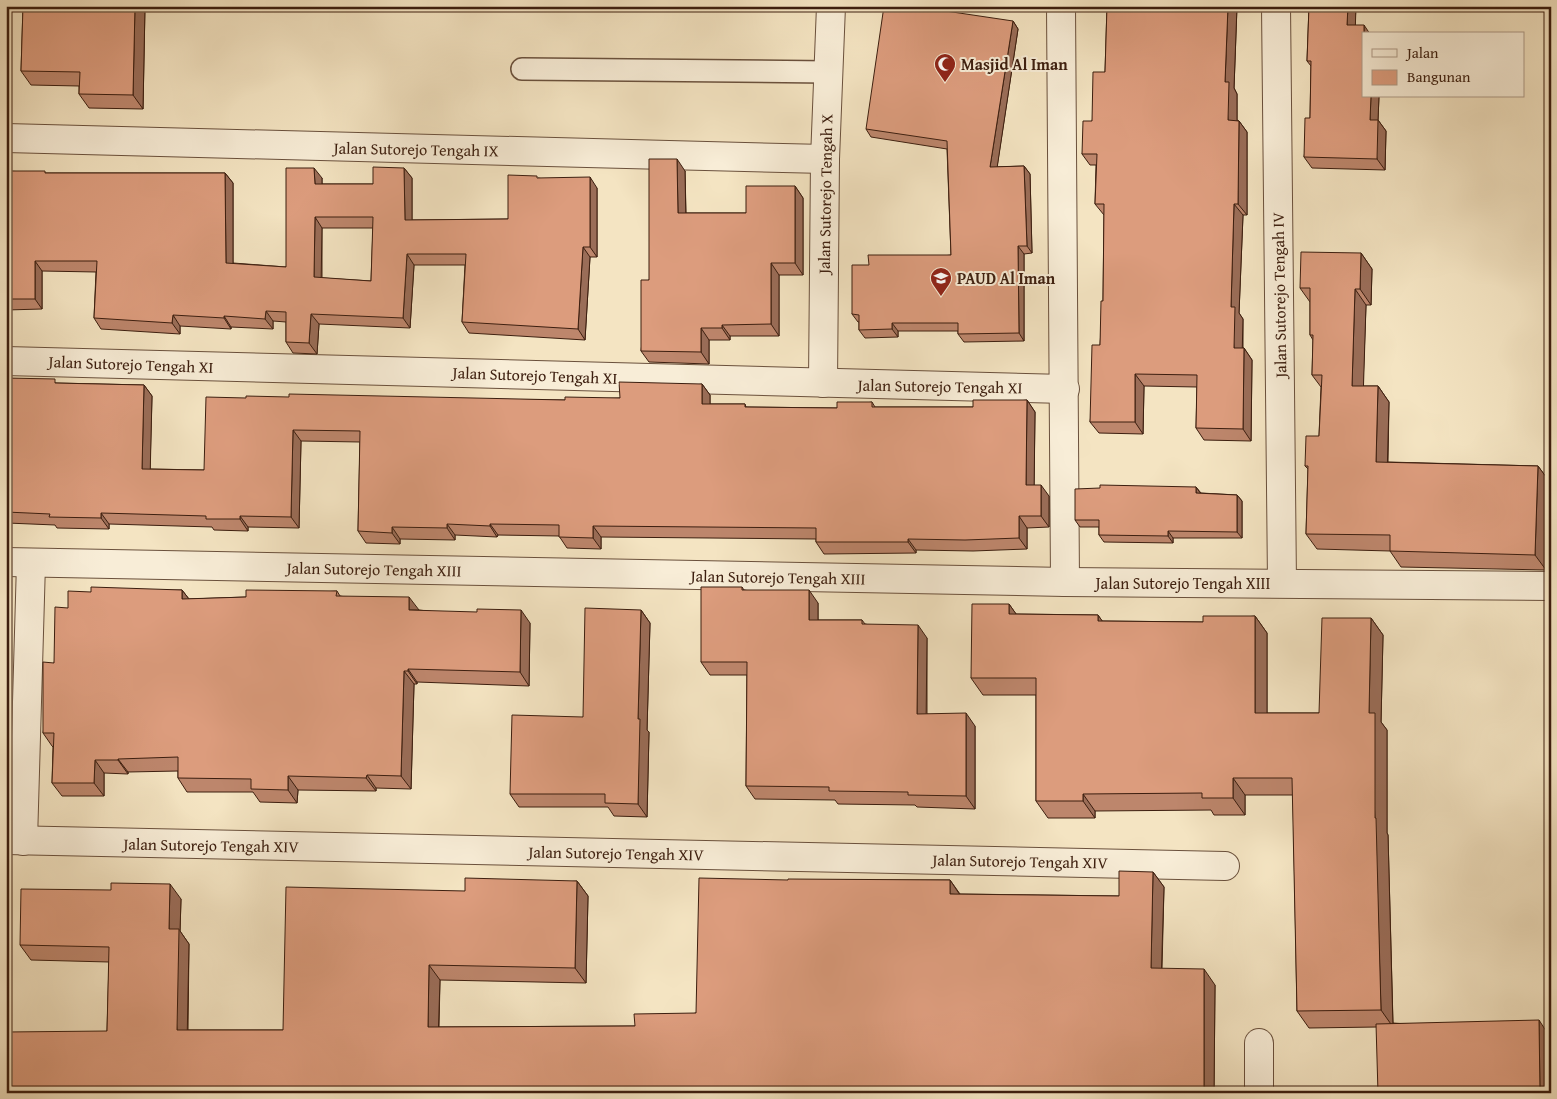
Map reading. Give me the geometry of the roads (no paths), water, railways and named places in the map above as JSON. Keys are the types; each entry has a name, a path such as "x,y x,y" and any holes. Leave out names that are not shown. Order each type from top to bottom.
{"street":[{"name":"Jalan Sutorejo Tengah X","path":"823,383 825,159 831,6"},
{"path":"1061,6 1065,582"},
{"name":"Jalan Sutorejo Tengah IV","path":"1276,6 1282,583"},
{"name":"Jalan Sutorejo Tengah IX","path":"6,138 825,159"},
{"name":"Jalan Sutorejo Tengah XI","path":"6,361 1064,389"},
{"path":"15,841 19,563"},
{"name":"Jalan Sutorejo Tengah XIII","path":"19,563 1065,582 1551,586"},
{"name":"Jalan Sutorejo Tengah XIV","path":"15,841 1225,866"},
{"path":"1259,1043 1259,1093"}],"lane":[{"path":"522,69 829,72"}],"place":[{"name":"Masjid Al Iman","path":"945,83"},
{"name":"PAUD Al Iman","path":"941,297"}]}
